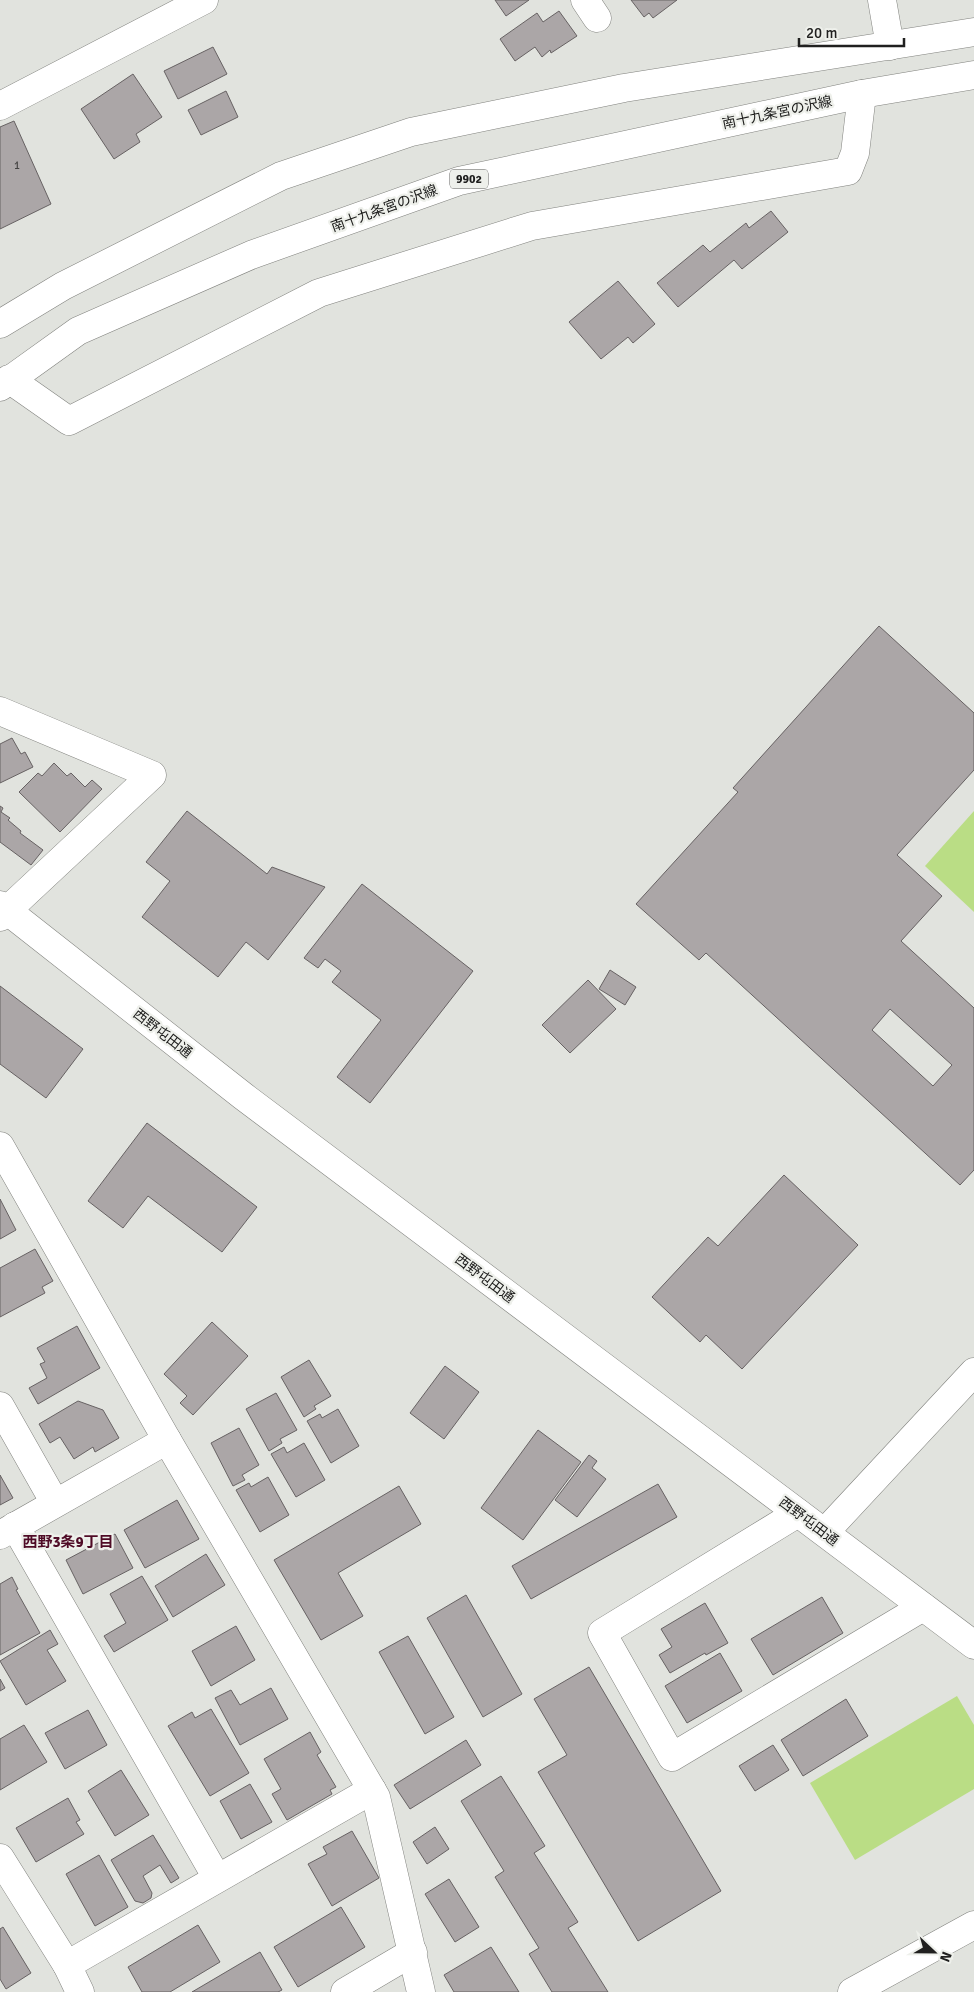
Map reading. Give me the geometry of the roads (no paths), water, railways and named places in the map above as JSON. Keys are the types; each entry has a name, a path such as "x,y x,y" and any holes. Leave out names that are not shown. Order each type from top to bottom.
{"street":[{"path":"0,106 204,0"},
{"path":"882,0 890,46"},
{"path":"0,324 63,286 281,176 411,132 624,88 974,32"},
{"name":"南十九条宮の沢線","path":"4,383 78,331 251,255 459,181 862,94 974,75"},
{"path":"4,383 69,420 319,293 532,226 848,171 855,153 862,94"},
{"path":"0,711 152,775 2,911"},
{"name":"西野屯田通","path":"2,911 243,1096 923,1607 969,1635"},
{"path":"0,1146 168,1440 376,1797 421,1992"},
{"path":"825,1532 974,1372"},
{"path":"0,1406 56,1504"},
{"path":"168,1440 8,1530 217,1878"},
{"path":"798,1513 602,1633 672,1757 923,1607"},
{"path":"66,1965 372,1790"},
{"path":"0,1858 66,1965 80,1992"},
{"path":"852,1992 974,1924"},
{"path":"345,1992 413,1952"}],"district":[{"name":"西野3条9丁目","path":"68,1542"}]}
